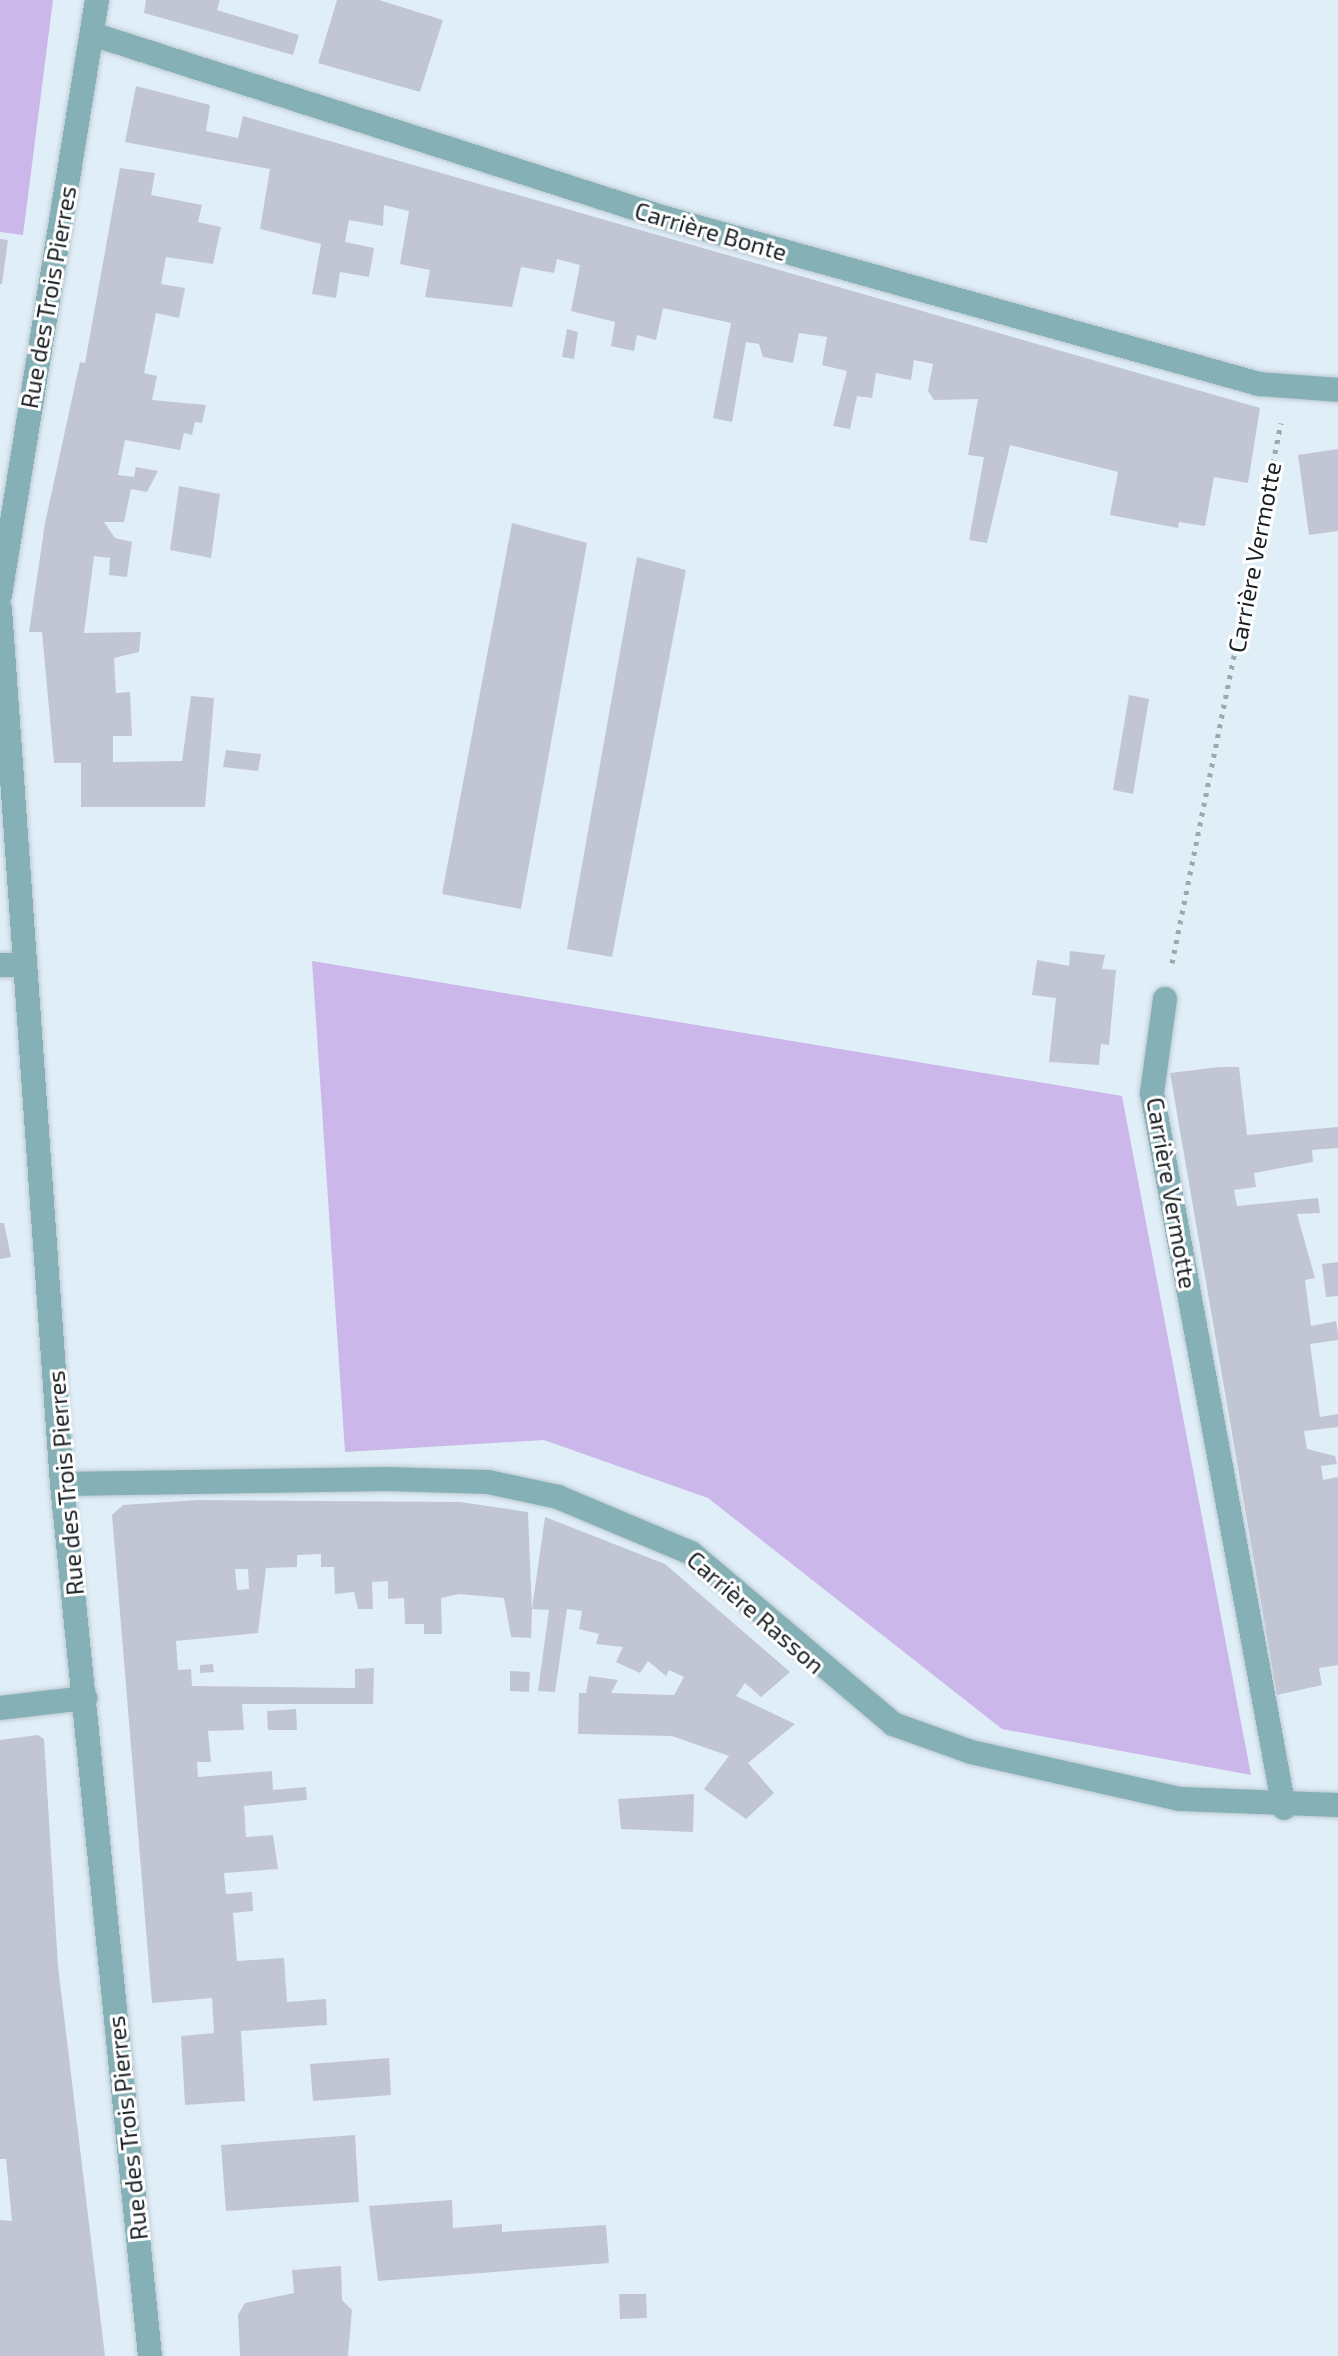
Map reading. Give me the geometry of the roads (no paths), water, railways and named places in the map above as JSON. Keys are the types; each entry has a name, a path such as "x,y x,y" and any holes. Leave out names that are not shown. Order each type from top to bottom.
{"street":[{"name":"Rue des Trois Pierres","path":"0,595 97,0"},
{"name":"Carrière Bonte","path":"92,34 665,218 1287,391 1338,390"},
{"name":"Rue des Trois Pierres","path":"0,609 62,1484 150,2356"},
{"path":"0,965 25,965"},
{"name":"Carrière Vermotte","path":"1165,999 1152,1093 1284,1808"},
{"name":"Carrière Rasson","path":"62,1484 387,1479 488,1482 558,1497 691,1553 893,1724 1058,1775 1180,1799 1284,1808 1338,1805"},
{"path":"0,1708 85,1698"}]}
